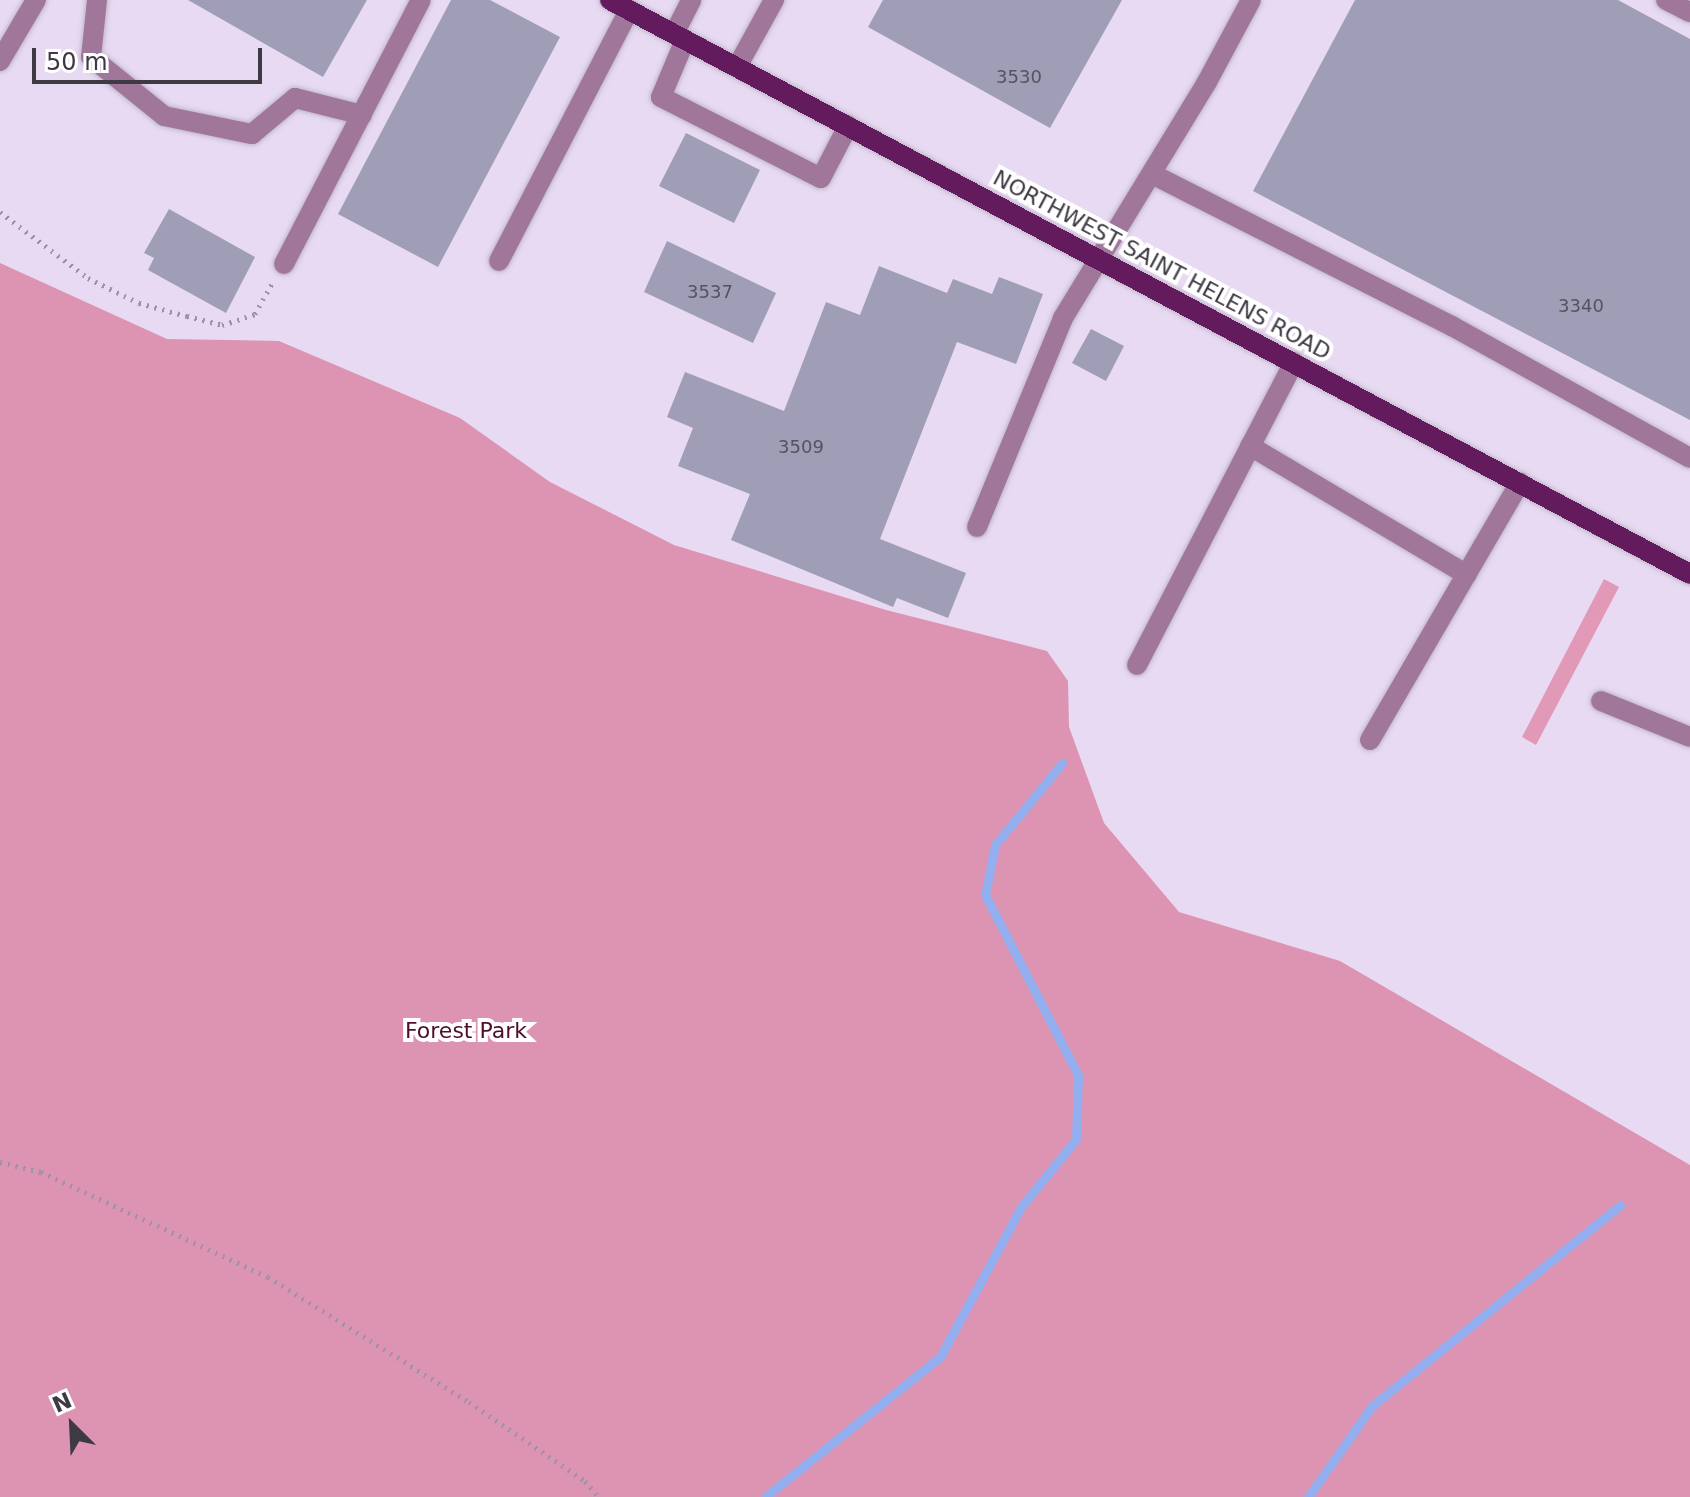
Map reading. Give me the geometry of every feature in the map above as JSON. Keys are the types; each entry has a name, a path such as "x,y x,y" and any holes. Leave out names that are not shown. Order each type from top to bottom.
{"main road":[{"name":"NORTHWEST SAINT HELENS ROAD","path":"620,5 1690,574"}],"street":[{"path":"0,61 36,0"},
{"path":"97,0 91,57 164,116 252,134 295,98 362,115"},
{"path":"284,264 421,0"},
{"path":"691,0 661,97 821,178 848,126"},
{"path":"737,67 774,0"},
{"path":"977,527 1063,318 1152,174 1251,0"},
{"path":"1666,0 1690,12"},
{"path":"499,261 620,5"},
{"path":"1152,174 1452,326 1690,458"},
{"path":"1137,665 1294,362"},
{"path":"1250,446 1467,575"},
{"path":"1370,740 1520,482"},
{"path":"1601,701 1690,737"}],"path":[{"path":"0,212 88,278 139,303 222,325 255,314 284,264"},
{"path":"0,1162 41,1172 268,1277 469,1402 585,1481 599,1497"}],"shaded area":[{"path":"1604,579 1619,587 1536,745 1522,737"}],"green space":[{"name":"Forest Park","path":"0,263 167,339 279,341 460,418 550,482 674,545 886,610 1047,651 1068,681 1069,727 1104,823 1179,912 1340,961 1690,1165 1690,1497 0,1497"}],"building":[{"path":"188,0 367,0 323,77"},
{"path":"451,0 490,0 560,37 438,267 338,214"},
{"path":"883,0 1122,0 1050,128 868,27"},
{"path":"1355,0 1618,0 1690,39 1690,420 1253,191"},
{"path":"686,133 760,170 734,223 659,186"},
{"path":"169,209 255,257 226,313 148,270 154,258 144,253"},
{"path":"667,241 776,293 753,343 644,292"},
{"path":"879,266 947,293 953,279 992,294 999,277 1043,294 1016,364 957,342 880,539 966,573 948,618 897,598 893,607 731,540 750,494 678,466 693,428 667,417 685,372 784,411 826,302 860,315"},
{"path":"1091,329 1124,346 1106,381 1072,363"}],"waterway":[{"path":"765,1497 940,1357 1021,1207 1076,1139 1078,1075 985,895 995,845 1062,763"},
{"path":"1308,1497 1372,1406 1620,1205"}]}
